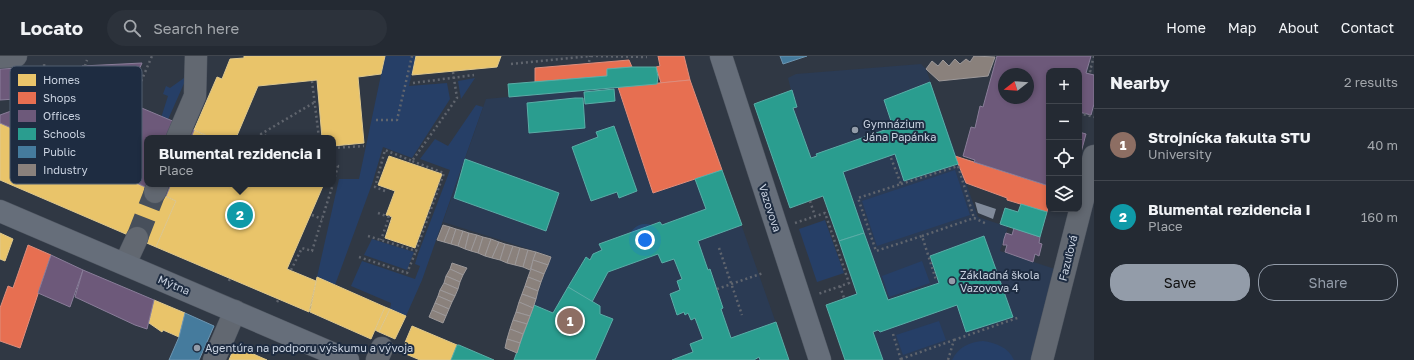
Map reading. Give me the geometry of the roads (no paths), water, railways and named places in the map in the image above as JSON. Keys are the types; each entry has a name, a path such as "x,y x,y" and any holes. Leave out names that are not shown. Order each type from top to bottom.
{"main road":[{"name":"Vazovova","path":"721,56 820,360"},
{"name":"Mýtna","path":"0,211 348,360"}],"street":[{"path":"0,57 16,56"},
{"path":"178,135 195,96 196,56"},
{"name":"Fazuľová","path":"1042,360 1092,165"},
{"path":"125,264 137,238"},
{"path":"214,360 235,312"}],"tunnel":[{"path":"137,238 155,192"}],"place":[{"name":"Gymnázium Jána Papánka","path":"855,130"},
{"name":"Blumental rezidencia I","path":"240,215"},
{"name":"Základná škola Vazovova 4","path":"952,281"},
{"name":"Strojnícka fakulta STU","path":"570,321"},
{"name":"Agentúra na podporu výskumu a vývoja","path":"197,348"}]}
